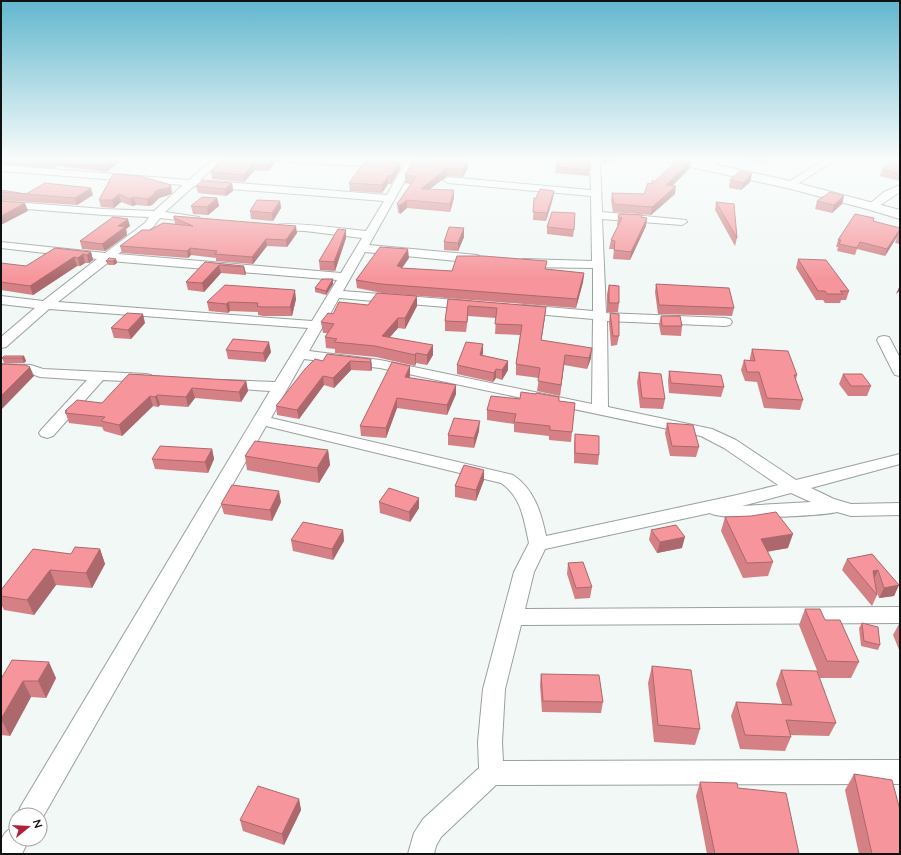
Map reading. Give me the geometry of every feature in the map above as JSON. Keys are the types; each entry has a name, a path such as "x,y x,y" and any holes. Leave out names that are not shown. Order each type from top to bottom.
{"street":[{"path":"1,344 46,305 149,225 174,199"},
{"path":"35,807 262,420 389,199"},
{"path":"596,199 600,317 600,409"},
{"path":"842,199 900,215"},
{"path":"872,206 881,199"},
{"path":"1,204 104,212 158,214 204,220"},
{"path":"597,215 682,222"},
{"path":"263,226 305,228 365,242 491,260"},
{"path":"1,245 108,257 345,277"},
{"path":"514,262 598,265"},
{"path":"335,294 483,306"},
{"path":"1,300 46,305 316,325"},
{"path":"514,309 600,317 725,322"},
{"path":"884,340 900,372"},
{"path":"299,354 380,364 706,432 730,444 792,486 813,497 838,507 851,510 900,509"},
{"path":"1,368 31,369 40,373 163,380"},
{"path":"47,434 100,376"},
{"path":"210,382 280,387"},
{"path":"262,420 507,479 517,484 530,507 539,544"},
{"path":"491,773 490,742 494,689 524,572 532,554 539,544 703,508 900,459"},
{"path":"703,508 745,512 838,507"},
{"path":"512,618 900,615"},
{"path":"421,854 423,842 432,828 491,773 900,772"}],"building":[{"path":"100,199 113,199 112,200 99,200"},
{"path":"200,199 216,199 207,207 191,206"},
{"path":"401,199 451,199 450,204 407,200 399,206 397,204"},
{"path":"534,199 551,199 547,213 533,212"},
{"path":"613,199 661,199 652,207 614,204"},
{"path":"820,199 841,199 834,205 817,201"},
{"path":"257,200 280,201 272,213 250,211"},
{"path":"1,201 25,203 1,216"},
{"path":"716,202 734,204 737,238"},
{"path":"552,212 575,213 574,230 547,227"},
{"path":"619,214 643,215 641,217 647,218 631,252 614,250 615,241 611,240 622,218 618,217"},
{"path":"855,214 874,218 873,221 900,229 887,249 860,242 857,248 839,244 841,240 838,240"},
{"path":"174,216 296,226 286,240 266,239 252,257 215,254 217,251 190,248 187,251 120,246 142,230 150,230 163,223 193,226 174,218"},
{"path":"113,217 128,219 118,226 125,227 102,244 80,241"},
{"path":"449,227 464,228 458,243 444,242"},
{"path":"338,229 346,230 334,262 319,261"},
{"path":"380,247 408,249 397,266 401,268 452,271 457,256 483,256 547,261 545,269 584,273 577,299 381,284 356,280"},
{"path":"55,248 91,252 87,255 83,254 78,258 74,257 30,286 1,282 1,263 26,266"},
{"path":"109,258 116,259 113,261 106,261"},
{"path":"798,259 826,260 849,291 840,291 843,294 827,294 825,291 818,291"},
{"path":"205,262 244,266 219,265 202,283 186,282"},
{"path":"322,279 333,279 326,291 315,288"},
{"path":"656,284 729,288 734,308 659,305"},
{"path":"225,285 295,290 290,307 261,307 257,306 258,303 229,302 226,304 207,302"},
{"path":"609,285 619,286 619,303 609,303"},
{"path":"377,293 417,296 405,318 398,318 382,336 433,345 427,355 416,353 415,355 375,346 334,342 337,339 325,337 334,324 321,322 328,313 333,314 339,302 368,305"},
{"path":"448,299 546,307 541,340 592,348 589,358 565,355 561,385 538,381 540,368 516,364 522,325 495,324 497,308 468,306 467,322 445,321"},
{"path":"127,313 143,314 128,330 111,328"},
{"path":"610,313 619,314 619,336 613,336"},
{"path":"661,316 680,316 682,326 662,326"},
{"path":"233,339 269,342 263,353 226,350"},
{"path":"466,342 483,344 480,355 508,361 502,370 496,369 494,373 457,365"},
{"path":"752,349 788,351 797,375 794,375 803,400 767,398 759,372 747,372 744,360 755,361"},
{"path":"327,354 371,359 370,362 350,361 333,378 323,376 297,410 276,406 305,369 315,359 323,361"},
{"path":"4,356 24,356 22,358 2,358"},
{"path":"392,362 410,366 405,377 456,385 447,405 397,398 386,428 360,426"},
{"path":"1,364 25,365 30,367 1,396"},
{"path":"669,371 721,375 724,387 671,383"},
{"path":"639,372 661,374 665,399 642,398"},
{"path":"129,374 246,381 239,392 192,388 186,397 150,396 119,425 101,421 105,417 65,413 67,411 65,411 77,400 102,403"},
{"path":"843,374 862,374 871,386 851,386"},
{"path":"521,392 559,397 559,401 575,403 572,432 550,430 550,426 514,422 516,414 487,410 491,396 520,399"},
{"path":"454,418 480,421 474,438 448,435"},
{"path":"667,423 693,425 699,447 672,446"},
{"path":"575,434 599,436 599,455 575,453"},
{"path":"255,441 328,450 317,468 245,456"},
{"path":"160,446 212,449 205,462 152,459"},
{"path":"464,465 484,470 476,490 455,486"},
{"path":"232,485 279,491 270,510 221,504"},
{"path":"389,488 419,498 409,512 379,502"},
{"path":"776,512 793,534 761,539 773,562 747,563 725,517 751,516"},
{"path":"303,522 343,530 332,549 291,540"},
{"path":"676,525 685,537 660,542 651,530"},
{"path":"75,547 100,549 86,573 50,570 27,600 1,596 1,590 33,549 71,554"},
{"path":"872,554 899,585 884,588 878,570 873,571 877,595 847,559"},
{"path":"583,562 592,587 576,588 568,563"},
{"path":"805,609 820,609 825,620 840,620 859,662 827,661"},
{"path":"862,623 878,627 880,645 864,641"},
{"path":"12,660 49,662 38,681 23,681 1,719 1,679"},
{"path":"652,666 691,670 700,729 658,725"},
{"path":"781,670 817,671 836,723 786,720 791,737 745,735 736,702 792,705"},
{"path":"541,674 599,675 603,702 543,701"},
{"path":"854,774 892,780 900,810 900,854 872,854"},
{"path":"700,782 737,783 738,788 786,793 799,854 715,854"},
{"path":"258,786 299,799 282,834 240,820"}]}
